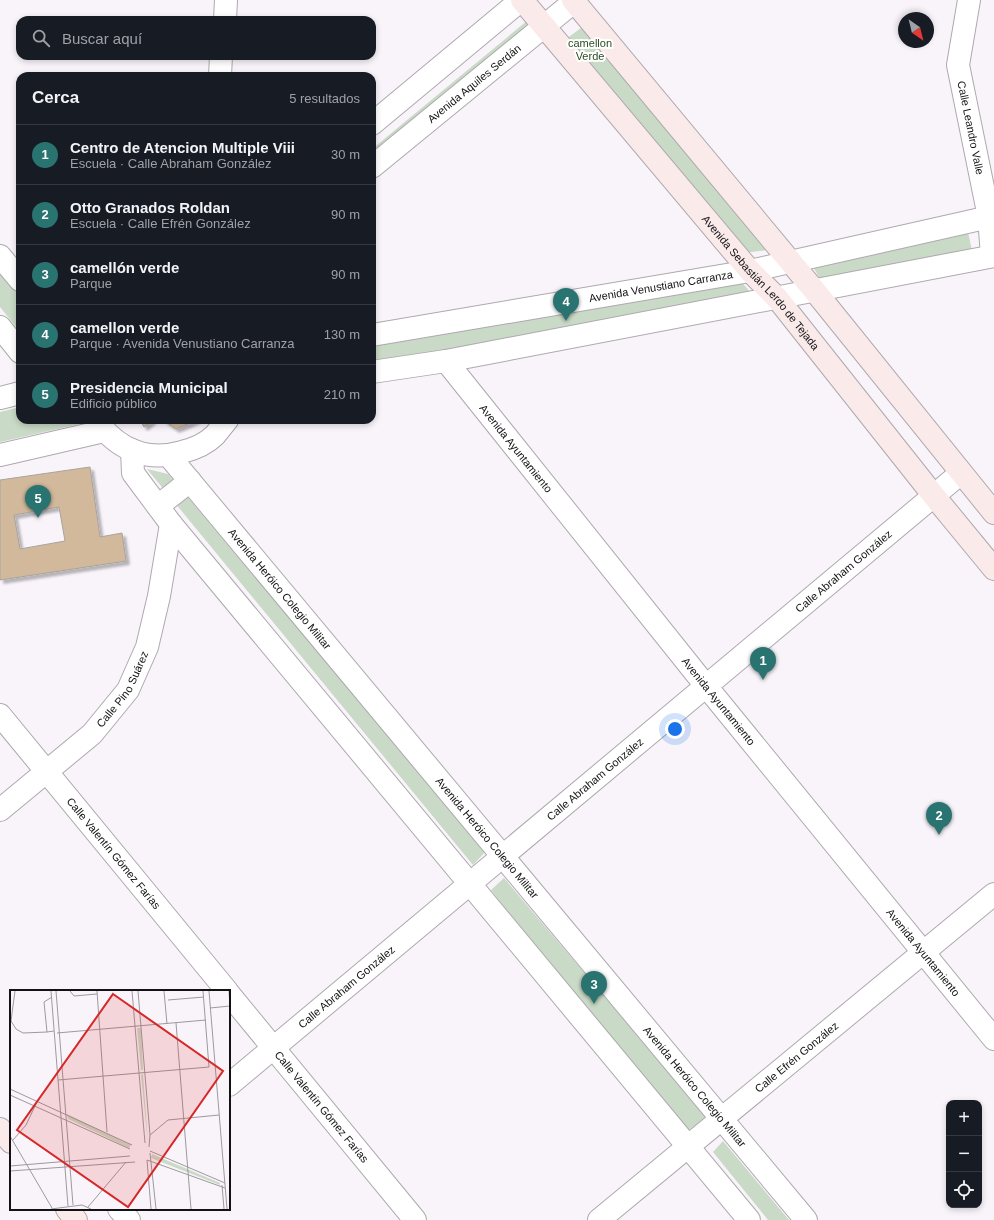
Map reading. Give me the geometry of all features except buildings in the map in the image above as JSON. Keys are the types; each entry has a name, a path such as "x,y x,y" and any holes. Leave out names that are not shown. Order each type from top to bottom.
{"street":[{"path":"225,16 226,0"},
{"path":"376,121 522,0"},
{"name":"Avenida Sebastián Lerdo de Tejada","path":"522,0 750,271 777,298 934,496 994,569"},
{"path":"574,0 814,290 994,513"},
{"name":"Avenida Aquiles Serdán","path":"376,164 574,0"},
{"name":"Calle Leandro Valle","path":"970,0 958,65 991,217 993,256"},
{"path":"220,72 221,60"},
{"name":"Avenida Venustiano Carranza","path":"376,334 750,271 991,217"},
{"path":"0,256 16,275"},
{"path":"376,371 446,361 993,256"},
{"path":"0,327 16,347"},
{"name":"Avenida Ayuntamiento","path":"446,361 706,686 994,1039"},
{"path":"0,398 16,394"},
{"path":"0,455 100,426 117,442 132,450 150,456 169,456 193,449 214,436 223,424"},
{"path":"132,450 133,473 172,524 749,1220"},
{"name":"Avenida Heróico Colegio Militar","path":"169,456 806,1220"},
{"name":"Calle Abraham González","path":"230,1084 961,473"},
{"path":"158,506 190,481"},
{"name":"Calle Pino Suárez","path":"0,810 92,734 128,690 147,646 159,596 172,524"},
{"name":"Calle Valentín Gómez Farías","path":"0,715 226,990"},
{"name":"Calle Efrén González","path":"599,1220 994,894"},
{"name":"Calle Valentín Gómez Farías","path":"230,995 415,1220"},
{"path":"0,1129 10,1141"},
{"path":"67,1210 76,1220"},
{"path":"121,1210 129,1220"}],"green space":[{"name":"camellon Verde","path":"528,20 538,32 376,161 376,146"},
{"name":"camellon Verde","path":"585,25 768,250 743,253 566,39"},
{"path":"968,232 974,260 827,290 813,267"},
{"path":"0,270 16,289 16,327 0,307"},
{"path":"737,277 760,303 376,368 376,338"},
{"path":"16,408 16,424 80,424 0,442 0,412"},
{"path":"147,469 168,474 486,851 473,865"},
{"path":"504,878 707,1118 679,1136 491,890"},
{"path":"723,1141 789,1220 768,1220 713,1152"}],"place":[{"name":"camellon verde","path":"566,321"},
{"name":"Presidencia Municipal","path":"38,518"},
{"name":"Centro de Atencion Multiple Viii","path":"763,680"},
{"name":"Otto Granados Roldan","path":"939,835"},
{"name":"camellón verde","path":"594,1004"}]}
